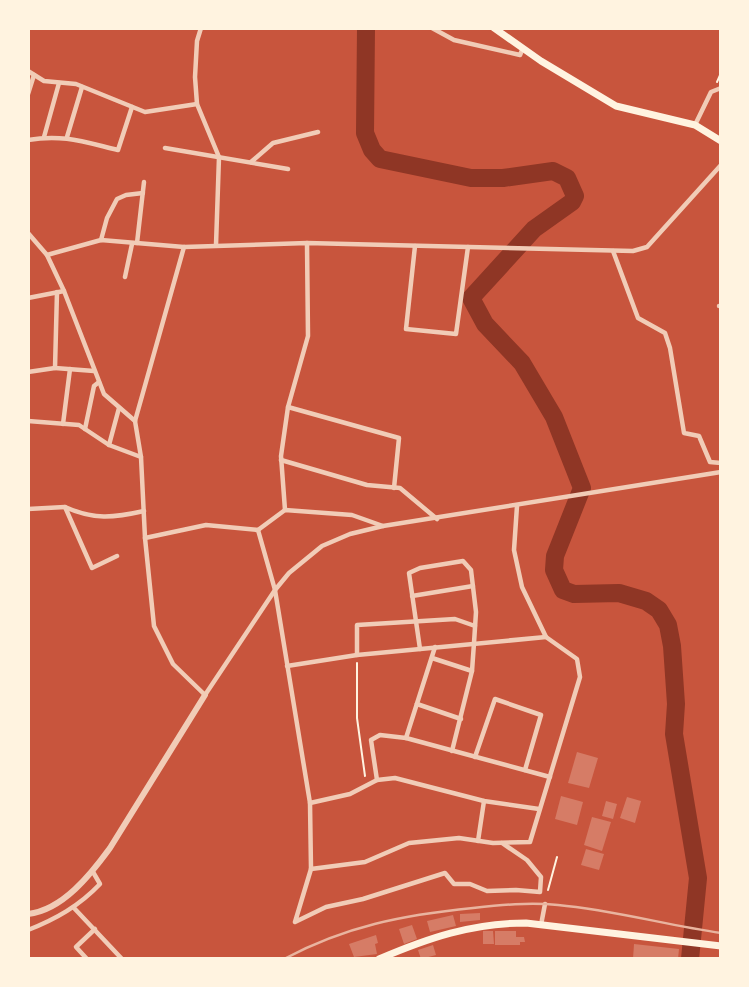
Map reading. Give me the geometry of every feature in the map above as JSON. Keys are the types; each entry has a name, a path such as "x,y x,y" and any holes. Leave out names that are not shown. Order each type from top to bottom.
{"main road":[{"path":"494,28 616,106 695,125 721,141"},
{"path":"379,959 426,940 475,926 506,923 721,946"}],"street":[{"path":"201,28 197,53 197,104 219,157 216,245"},
{"path":"432,28 454,40 520,55 523,48"},
{"path":"28,71 44,81 82,87 145,112 197,104"},
{"path":"28,94 34,75"},
{"path":"44,137 58,83"},
{"path":"67,137 82,87"},
{"path":"695,125 711,92 721,88"},
{"path":"28,140 67,137 118,150 132,107"},
{"path":"250,162 273,143 318,132"},
{"path":"165,148 288,169"},
{"path":"47,256 101,240 184,247 307,243 633,251 647,247 721,165"},
{"path":"125,277 135,244 144,182"},
{"path":"101,240 107,218 117,199 143,193"},
{"path":"28,233 47,256 64,291 104,394 135,421"},
{"path":"285,510 281,460 288,407 308,336 307,243"},
{"path":"415,246 406,329 456,334 468,247"},
{"path":"184,247 135,421 141,457 145,538 154,626 173,664 205,695"},
{"path":"613,251 638,318 665,333 670,348 684,433 699,436 710,462 721,463"},
{"path":"28,298 64,291"},
{"path":"55,368 57,292"},
{"path":"28,372 55,368 94,371"},
{"path":"63,424 70,369"},
{"path":"85,429 94,386 99,382"},
{"path":"288,407 399,438 394,488"},
{"path":"109,445 120,408"},
{"path":"28,421 79,425 109,445 141,457"},
{"path":"281,460 367,485 400,488 437,519"},
{"path":"28,914 36,913 63,898 93,872 275,590 289,573 322,546 351,534 383,526 721,472"},
{"path":"311,869 365,862 409,843 459,838 501,843 530,842 580,677 577,659 546,637 522,587 514,550 517,506"},
{"path":"28,509 65,507 82,514 113,518 144,512"},
{"path":"65,507 92,568 117,556"},
{"path":"145,538 206,525 258,530 285,510 352,515 383,526"},
{"path":"258,530 275,590 310,803 311,869 295,922 327,906 363,899 445,873 454,884 470,884 487,891 540,892 541,877 527,860 501,843"},
{"path":"421,649 409,573 420,568 463,561 471,570 475,626 472,671 452,751"},
{"path":"412,596 473,586"},
{"path":"357,655 357,625 455,619 475,626"},
{"path":"287,666 357,655 546,637"},
{"path":"406,738 435,647"},
{"path":"432,658 472,671"},
{"path":"475,757 495,699 541,715 524,770"},
{"path":"417,704 461,719"},
{"path":"377,780 370,740 380,735 406,738 550,777"},
{"path":"310,803 350,794 377,780 395,778 484,801 540,809"},
{"path":"478,841 484,801"},
{"path":"28,930 74,908 100,884 93,872"},
{"path":"541,926 545,904"},
{"path":"74,908 122,959"},
{"path":"87,959 76,947 95,929"}],"path":[{"path":"357,655 357,718 366,784"},
{"path":"545,904 557,857"}],"building":[{"path":"577,752 598,758 589,788 568,783"},
{"path":"561,796 583,802 577,825 555,819"},
{"path":"627,797 641,801 635,823 620,818"},
{"path":"606,801 617,804 613,819 602,816"},
{"path":"592,817 611,822 602,851 584,845"},
{"path":"586,849 604,854 599,870 581,865"},
{"path":"480,913 480,920 460,922 460,914"},
{"path":"453,915 456,926 430,932 427,921"},
{"path":"412,925 417,939 404,944 399,929"},
{"path":"483,931 493,931 494,944 483,944"},
{"path":"495,931 516,931 516,937 524,937 525,942 520,942 520,945 495,945"},
{"path":"376,935 377,954 354,957 349,944"},
{"path":"634,944 679,949 678,959 633,959"},
{"path":"433,945 436,955 421,959 418,950"}],"waterway":[{"path":"366,28 365,133 372,150 380,159 471,178 503,178 553,171 567,178 575,196 572,202 534,229 471,298 485,324 522,363 554,417 582,488 555,556 554,570 563,590 574,594 619,593 646,601 659,610 668,625 676,704 674,734 698,878 690,959"}],"railway":[{"path":"284,959 330,938 376,924 423,914 515,904 579,907 721,933"}]}
